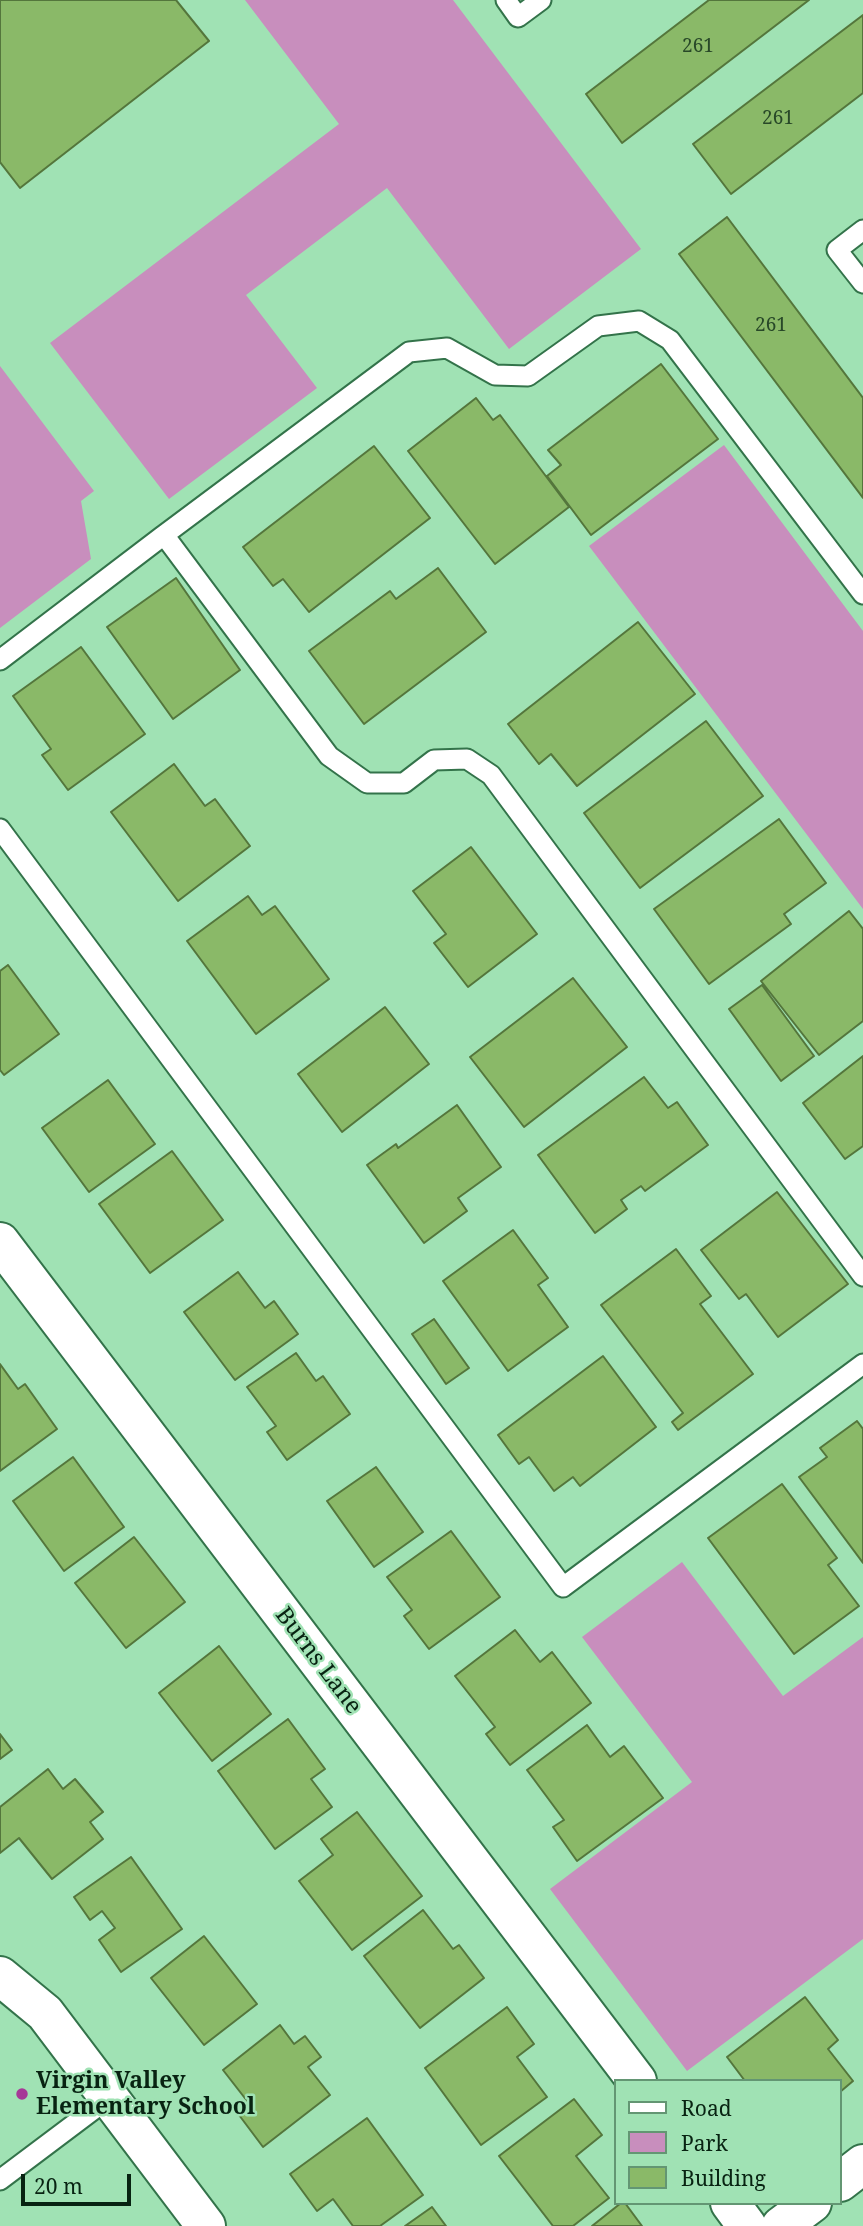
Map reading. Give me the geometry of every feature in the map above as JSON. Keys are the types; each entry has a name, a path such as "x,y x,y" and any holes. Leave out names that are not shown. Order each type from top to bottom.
{"street":[{"name":"Burns Lane","path":"0,1242 635,2079"},
{"path":"0,1976 45,2013 206,2226"},
{"path":"842,2180 863,2164"},
{"path":"731,2205 747,2226"},
{"path":"782,2226 808,2205"}],"lane":[{"path":"506,0 519,17 541,0"},
{"path":"863,230 837,250 863,283"},
{"path":"0,660 409,352 447,348 495,375 528,376 598,326 639,321 670,340 863,594"},
{"path":"164,535 329,756 367,783 404,783 434,760 467,759 491,775 863,1276"},
{"path":"0,829 563,1587 863,1364"},
{"path":"0,2180 109,2098"}],"green space":[{"path":"245,0 453,0 641,249 509,349 387,188 246,295 317,388 169,499 50,343 339,124"},
{"path":"0,366 94,491 81,501 91,559 0,628"},
{"path":"724,445 863,631 863,909 589,546"},
{"path":"682,1562 783,1696 863,1637 863,1939 687,2071 550,1889 692,1782 582,1637"}],"building":[{"path":"0,0 176,0 209,41 20,188 0,162"},
{"path":"709,0 809,0 622,143 586,94"},
{"path":"863,15 863,93 731,194 693,144"},
{"path":"727,217 863,398 863,498 679,254"},
{"path":"661,364 718,439 591,535 547,476 561,465 548,450"},
{"path":"476,398 493,420 500,415 569,507 495,564 408,451"},
{"path":"374,446 430,518 309,612 283,579 273,586 243,547"},
{"path":"438,568 486,632 364,724 309,651 390,591 396,599"},
{"path":"176,578 240,670 173,719 107,627"},
{"path":"638,622 695,694 577,786 551,754 539,764 508,724"},
{"path":"81,647 145,734 68,790 42,755 51,749 13,696"},
{"path":"706,721 763,796 640,888 584,813"},
{"path":"174,764 205,806 215,799 250,846 178,901 111,812"},
{"path":"779,819 826,883 784,914 791,924 709,984 654,909"},
{"path":"471,847 537,934 468,987 434,943 446,934 413,891"},
{"path":"248,896 262,915 275,906 329,979 256,1034 187,941"},
{"path":"849,911 863,929 863,1021 819,1055 761,981"},
{"path":"8,965 59,1034 4,1075 0,1070 0,971"},
{"path":"573,978 627,1047 524,1127 470,1057"},
{"path":"762,985 814,1056 781,1081 729,1009"},
{"path":"385,1007 429,1064 342,1132 298,1074"},
{"path":"863,1056 863,1146 845,1159 803,1103"},
{"path":"644,1077 668,1108 677,1102 708,1145 645,1191 641,1186 621,1200 627,1209 595,1233 538,1155"},
{"path":"108,1080 155,1144 89,1192 42,1128"},
{"path":"457,1105 501,1167 458,1198 467,1211 424,1243 367,1165 396,1144 398,1148"},
{"path":"172,1151 223,1220 150,1273 99,1204"},
{"path":"777,1192 848,1284 778,1337 746,1294 739,1299 701,1250"},
{"path":"513,1230 548,1278 538,1285 568,1327 508,1371 443,1281"},
{"path":"676,1249 711,1296 700,1304 753,1374 678,1430 672,1422 683,1413 601,1305"},
{"path":"238,1272 265,1308 274,1301 298,1334 235,1380 184,1312"},
{"path":"434,1319 469,1368 446,1384 412,1334"},
{"path":"296,1353 316,1381 323,1376 350,1414 287,1460 267,1432 276,1426 247,1387"},
{"path":"603,1356 656,1427 580,1486 573,1477 554,1491 529,1457 519,1464 498,1435"},
{"path":"0,1364 18,1389 25,1384 57,1429 0,1471"},
{"path":"857,1421 863,1429 863,1563 799,1477 827,1457 820,1448"},
{"path":"73,1457 124,1527 64,1571 13,1501"},
{"path":"376,1467 423,1532 374,1567 327,1501"},
{"path":"782,1484 837,1558 828,1565 859,1606 794,1654 708,1538"},
{"path":"451,1531 500,1597 429,1649 404,1616 412,1610 387,1577"},
{"path":"134,1537 185,1602 126,1648 75,1583"},
{"path":"515,1630 540,1662 552,1652 591,1703 510,1765 486,1734 495,1727 455,1676"},
{"path":"219,1646 271,1714 212,1761 159,1693"},
{"path":"288,1719 325,1769 311,1779 332,1807 275,1849 218,1771"},
{"path":"587,1725 610,1757 624,1746 663,1798 577,1861 553,1827 564,1820 527,1770"},
{"path":"0,1734 12,1750 0,1759"},
{"path":"48,1769 63,1789 75,1779 103,1812 90,1822 103,1839 52,1879 19,1838 0,1853 0,1807"},
{"path":"357,1812 422,1896 352,1950 299,1881 333,1855 321,1839"},
{"path":"131,1857 182,1929 121,1972 99,1940 115,1928 102,1911 90,1920 74,1897"},
{"path":"423,1910 453,1949 459,1945 484,1978 420,2028 364,1956"},
{"path":"204,1936 257,2004 204,2045 151,1978"},
{"path":"805,1997 838,2040 828,2049 853,2081 842,2090 842,2079 744,2079 727,2057"},
{"path":"507,2007 534,2044 517,2057 547,2097 481,2145 425,2068"},
{"path":"280,2025 294,2044 305,2036 321,2057 308,2067 330,2095 263,2147 239,2115 251,2106 223,2070"},
{"path":"574,2099 602,2135 576,2156 609,2198 573,2226 553,2226 499,2156"},
{"path":"367,2118 423,2195 380,2226 353,2226 333,2199 317,2211 290,2174"},
{"path":"618,2205 626,2205 642,2226 592,2226"},
{"path":"432,2207 446,2226 405,2226"}],"place":[{"name":"Virgin Valley Elementary School","path":"22,2094"}]}
